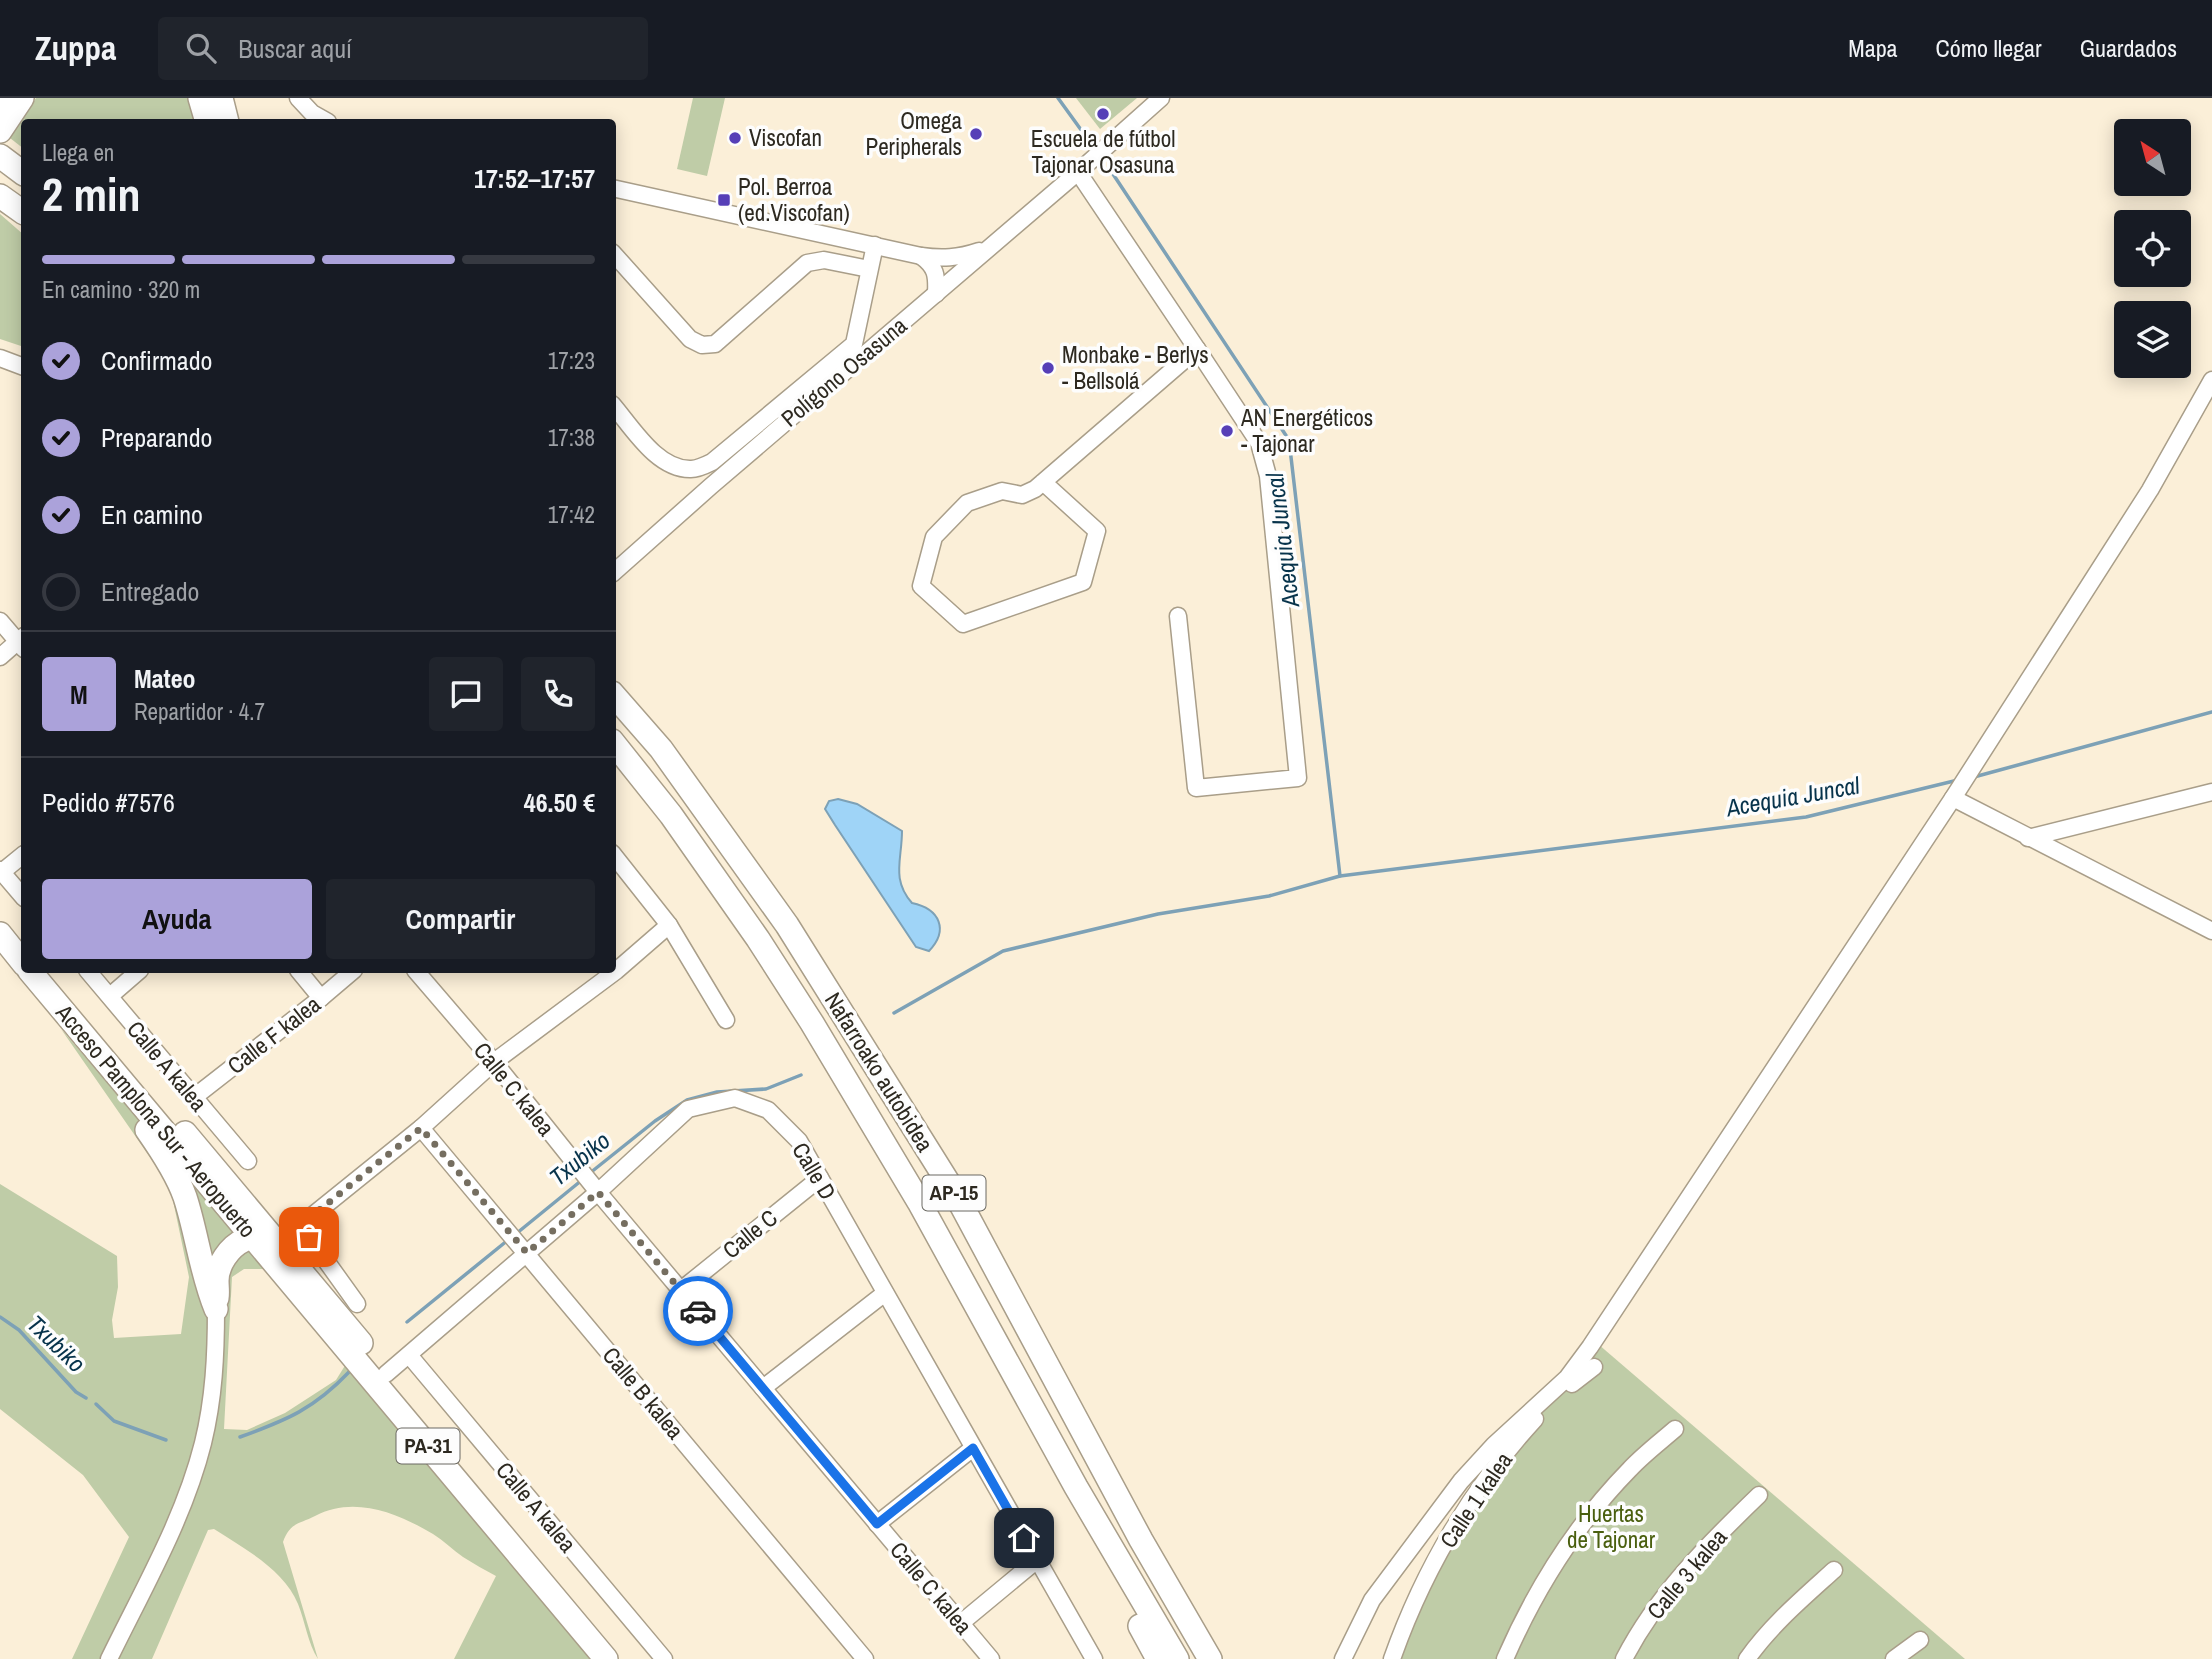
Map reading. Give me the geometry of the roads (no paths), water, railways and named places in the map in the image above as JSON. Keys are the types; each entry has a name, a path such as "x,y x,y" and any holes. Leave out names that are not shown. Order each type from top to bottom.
{"highway":[{"path":"200,98 206,119"},
{"path":"213,98 219,119"},
{"path":"222,98 226,119"},
{"path":"0,131 8,101"},
{"path":"0,144 21,159"},
{"path":"0,156 21,172"},
{"path":"0,181 21,196"},
{"path":"0,195 21,211"},
{"path":"616,682 631,700 661,749"},
{"name":"Nafarroako autobidea","path":"616,698 661,749 787,925 956,1195 1141,1541 1210,1659"},
{"name":"Nafarroako autobidea","path":"616,746 671,815 758,939 812,1023 919,1202 1076,1487"},
{"path":"0,916 21,942"},
{"path":"0,934 21,960"},
{"name":"Acceso Pamplona Sur - Aeropuerto","path":"32,973 252,1236"},
{"name":"Acceso Pamplona Sur - Aeropuerto","path":"47,973 220,1171 286,1264 606,1659"},
{"path":"70,1018 86,1051 117,1088 162,1151 184,1194 209,1291 220,1291"},
{"path":"220,1171 228,1194 249,1219 252,1236"},
{"path":"220,1291 217,1280 226,1256 236,1243 252,1236 260,1235 265,1238 286,1264"},
{"path":"220,1291 241,1262 253,1260 286,1264"},
{"name":"Acceso Pamplona Sur - Aeropuerto","path":"286,1264 386,1374 621,1659"},
{"path":"1076,1487 1095,1539 1158,1659"},
{"name":"AP-15","path":"1076,1487 1177,1659"}],"street":[{"path":"298,98 312,113 323,119"},
{"name":"Polígono Osasuna","path":"616,570 711,485 1161,98"},
{"path":"1078,172 1259,443 1268,476 1298,778 1196,788 1178,616"},
{"path":"616,189 921,256 944,259 988,248"},
{"path":"616,409 656,455 675,467 692,469 712,462 854,344 875,245"},
{"path":"921,256 935,270 936,293"},
{"path":"616,257 690,340 702,345 715,344 807,263 824,260 869,270"},
{"path":"1043,482 1097,531 1083,582 962,624 921,586 934,537 967,503 1002,491 1021,495 1035,489 1043,482 1197,349"},
{"path":"0,358 21,366"},
{"path":"1343,1659 1372,1600 1461,1481 1494,1445 1559,1386 1590,1348 1953,798 2150,490 2212,380"},
{"path":"0,621 21,641"},
{"path":"0,657 21,643"},
{"path":"2028,838 2212,792"},
{"path":"1953,798 2212,932"},
{"path":"21,856 1,871 21,894"},
{"path":"616,858 669,925 726,1020"},
{"path":"616,971 669,925"},
{"name":"Calle A kalea","path":"90,973 248,1161"},
{"path":"110,996 137,973"},
{"path":"306,973 321,998"},
{"name":"Calle F kalea","path":"193,1098 350,973"},
{"name":"Calle C kalea","path":"418,973 991,1659"},
{"path":"357,1304 302,1224 421,1128 494,1062 613,973"},
{"name":"Calle D","path":"386,1374 522,1248 598,1192 688,1109 735,1098 768,1110 799,1141 1094,1659"},
{"name":"Calle B kalea","path":"421,1128 865,1659"},
{"name":"Calle C","path":"681,1290 820,1178"},
{"path":"109,1659 173,1525 194,1472 211,1402 220,1291"},
{"path":"763,1388 885,1293"},
{"name":"Calle A kalea","path":"409,1355 664,1659"},
{"name":"Calle 1 kalea","path":"1392,1659 1425,1582 1454,1527 1484,1482 1535,1419 1580,1376 1594,1367"},
{"path":"1505,1659 1544,1581 1572,1538 1630,1468 1675,1429"},
{"path":"877,1524 973,1448"},
{"name":"Calle 3 kalea","path":"1624,1659 1633,1641 1672,1584 1701,1551 1759,1495"},
{"path":"961,1623 1037,1560"},
{"path":"1747,1659 1787,1612 1834,1570"},
{"path":"1894,1659 1920,1640"}],"water":[{"path":"838,799 857,804 902,831 899,869 902,886 912,903 929,910 939,921 939,935 929,951 916,947 825,809 829,801"}],"waterway":[{"name":"Acequia Juncal","path":"1058,98 1092,145"},
{"name":"Acequia Juncal","path":"1109,168 1289,440 1340,876"},
{"name":"Acequia Juncal","path":"1974,777 2212,712"},
{"name":"Acequia Juncal","path":"894,1013 1003,951 1158,914 1269,896 1340,876 1806,817 1958,780"},
{"name":"Txubiko","path":"590,1173 655,1121 687,1100 717,1092 766,1089 801,1075"},
{"name":"Txubiko","path":"517,1233 582,1180"},
{"name":"Txubiko","path":"407,1322 508,1240"},
{"name":"Txubiko","path":"0,1317 19,1330 76,1392 86,1398"},
{"name":"Txubiko","path":"240,1437 299,1412 324,1395 350,1371"},
{"name":"Txubiko","path":"96,1404 114,1421 166,1440"}],"place":[{"name":"Escuela de fútbol Tajonar Osasuna","path":"1103,114"},
{"name":"Omega Peripherals","path":"976,134"},
{"name":"Viscofan","path":"735,138"},
{"name":"Pol. Berroa (ed.Viscofan)","path":"724,200"},
{"name":"Monbake - Berlys - Bellsolá","path":"1048,368"},
{"name":"AN Energéticos - Tajonar","path":"1227,431"}],"park label":[{"name":"Huertas de Tajonar","path":"1611,1527"}]}
